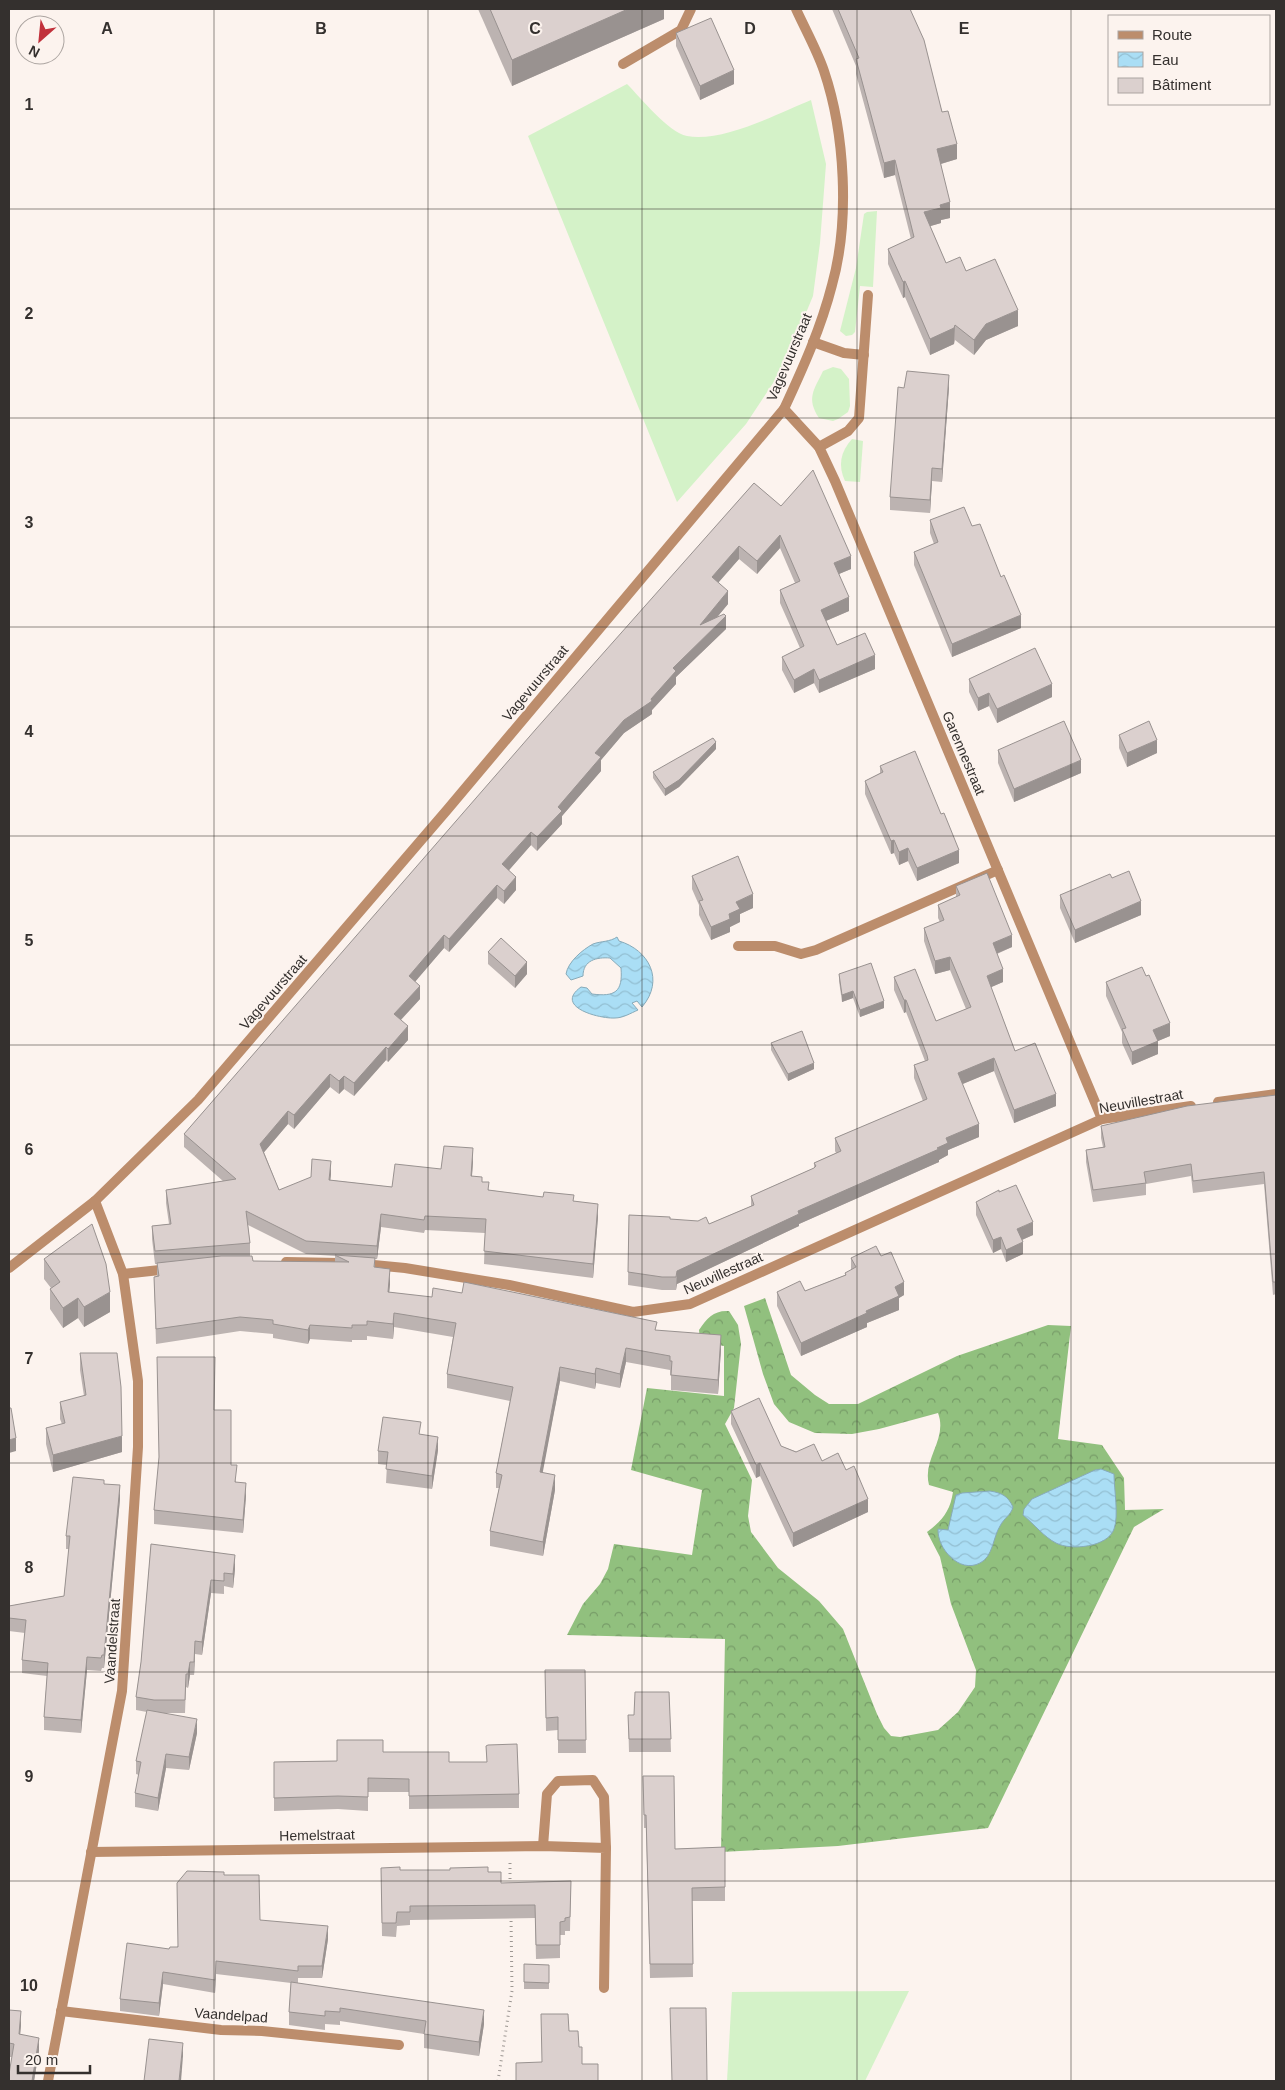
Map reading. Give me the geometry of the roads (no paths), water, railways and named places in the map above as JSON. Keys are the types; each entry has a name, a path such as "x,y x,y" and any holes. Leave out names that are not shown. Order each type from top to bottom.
{"street":[{"path":"623,64 681,30 691,9"},
{"name":"Vagevuurstraat","path":"9,1268 95,1202 198,1100 447,810 784,408 813,342 833,284 843,219 841,145 824,71 796,9"},
{"path":"819,447 848,431 859,418 868,295"},
{"path":"813,342 844,353 864,355"},
{"name":"Garennestraat","path":"784,408 819,447 1102,1119"},
{"path":"738,946 775,946 801,954 816,950 998,870"},
{"name":"Neuvillestraat","path":"278,1262 317,1261 405,1268 509,1285 633,1312 690,1304 1102,1119 1276,1094"},
{"name":"Vaandelstraat","path":"48,2081 122,1691 138,1457 138,1381 123,1274 95,1202"},
{"path":"123,1274 182,1268"},
{"path":"543,1846 546,1794 558,1781 593,1780 604,1797 606,1848 604,1988"},
{"name":"Hemelstraat","path":"91,1852 509,1846 606,1848"},
{"name":"Vaandelpad","path":"61,2011 221,2030 262,2031 399,2045"}],"water":[{"path":"617,937 619,941 630,945 646,959 653,977 649,997 642,1007 637,1001 632,1003 638,1010 621,1017 608,1018 590,1014 575,1006 572,1000 574,994 581,987 587,988 592,994 600,995 607,995 616,991 621,983 621,968 610,958 605,958 596,959 588,963 585,966 583,976 571,980 566,974 567,970 580,953 593,944"},
{"path":"1101,1469 1114,1474 1116,1502 1114,1529 1105,1540 1079,1547 1056,1543 1023,1515 1024,1509 1032,1499"},
{"path":"990,1491 1004,1496 1013,1507 1002,1523 988,1556 980,1563 964,1565 957,1562 945,1551 941,1544 938,1529 948,1530 956,1495"}]}
